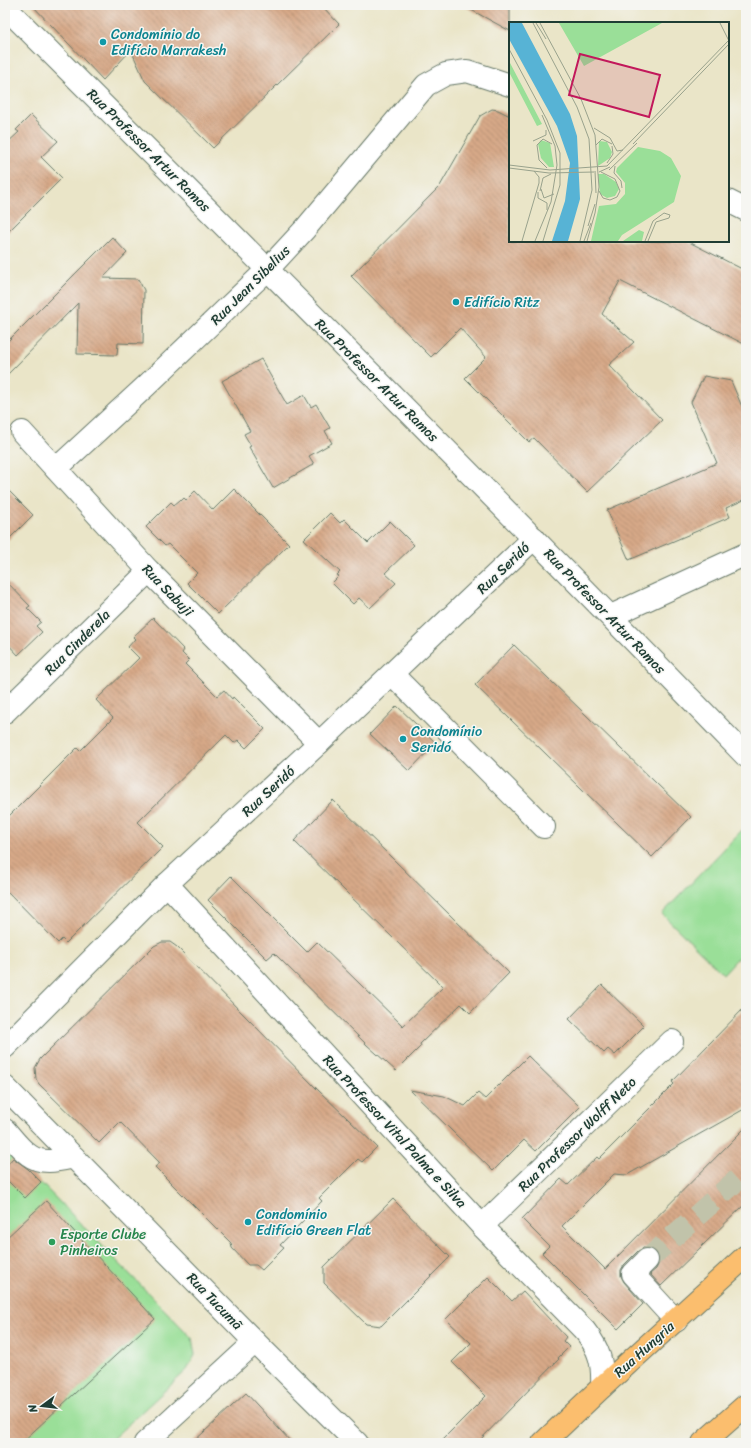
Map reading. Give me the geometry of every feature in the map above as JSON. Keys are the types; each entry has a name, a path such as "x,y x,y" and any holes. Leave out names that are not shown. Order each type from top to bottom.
{"highway":[{"name":"Rua Hungria","path":"543,1443 602,1387 746,1256"},
{"path":"703,1443 746,1405"}],"street":[{"name":"Rua Professor Artur Ramos","path":"5,7 268,269 611,616 746,756"},
{"name":"Rua Jean Sibelius","path":"56,469 146,386 268,269 305,229 426,85 446,74 468,71 509,85"},
{"path":"729,202 746,210"},
{"name":"Rua Sabuji","path":"22,432 149,571 320,743"},
{"name":"Rua Seridó","path":"5,1047 167,884 320,743 534,538"},
{"path":"611,616 746,554"},
{"name":"Rua Cinderela","path":"5,712 149,571"},
{"path":"392,674 544,827"},
{"name":"Rua Professor Vital Palma e Silva","path":"167,884 482,1226 584,1331 594,1343 600,1357 603,1372 602,1387"},
{"name":"Rua Professor Wolff Neto","path":"482,1226 672,1041"},
{"name":"Rua Tucumã","path":"5,1087 255,1342 357,1443"},
{"path":"5,1130 29,1156 41,1160 55,1161 74,1157"},
{"path":"647,1260 633,1274 676,1321"},
{"path":"145,1443 255,1342"}],"green space":[{"path":"742,830 746,833 746,949 723,974 662,914"},
{"name":"Esporte Clube Pinheiros","path":"5,1146 192,1338 195,1355 187,1370 108,1443 5,1443"}],"building":[{"path":"32,5 321,5 339,24 213,148 145,81 131,50 103,80"},
{"path":"462,5 510,5 509,30"},
{"path":"492,109 498,110 509,116 509,242 689,242 746,271 746,345 620,281 602,314 634,342 609,365 662,420 587,492 534,438 529,442 465,378 486,357 460,328 431,357 351,276 440,186 480,116"},
{"path":"31,115 58,141 41,157 62,178 5,235 5,145 19,132 16,130"},
{"path":"112,237 127,253 103,278 138,279 144,290 143,344 118,343 117,355 77,354 78,303 5,377 5,344"},
{"path":"261,359 287,405 304,395 311,407 316,404 330,428 325,431 332,443 309,456 314,464 273,488 249,447 251,446 244,434 250,431 222,381"},
{"path":"704,376 731,381 746,416 746,499 726,508 730,517 629,560 607,510 717,463 691,402"},
{"path":"5,487 33,515 5,543"},
{"path":"234,489 289,544 218,614 187,583 197,573 168,544 165,546 146,527 171,502 174,505 184,498 186,500 195,491 213,510"},
{"path":"330,513 340,523 344,519 368,543 390,521 414,545 385,573 396,583 370,608 359,598 353,604 332,583 339,576 337,575 340,572 304,539"},
{"path":"5,580 30,606 27,608 41,622 36,626 42,632 18,655 5,641"},
{"path":"153,618 184,650 182,653 189,660 185,664 217,696 224,690 265,729 246,748 238,740 234,743 226,735 138,822 163,847 66,943 62,939 58,943 5,889 5,820 77,748 80,751 113,718 96,700 139,658 128,647 135,639 133,637"},
{"path":"514,645 691,817 652,857 475,685"},
{"name":"Condomínio Seridó","path":"397,706 436,743 409,771 370,734"},
{"path":"333,800 509,973 470,1013 461,1004 420,1044 421,1046 396,1071 367,1045 274,953 267,959 208,900 231,876 307,952 317,942 403,1026 443,987 294,841"},
{"path":"162,942 170,942 177,947 318,1090 377,1147 362,1162 358,1159 319,1198 322,1201 280,1245 284,1248 262,1270 256,1265 248,1265 232,1248 231,1243 155,1167 160,1163 120,1122 99,1143 39,1084 36,1079 35,1068 40,1059 154,946"},
{"path":"602,985 644,1026 615,1055 608,1049 604,1053 569,1019"},
{"path":"746,1006 746,1108 627,1175 614,1174 562,1226 605,1269 746,1127 746,1203 661,1286 650,1274 656,1269 659,1263 659,1257 656,1251 650,1248 643,1248 638,1251 624,1265 621,1270 621,1276 624,1282 643,1304 618,1329 542,1253 549,1246 522,1219 561,1179 568,1185 597,1157 599,1159 674,1084 672,1082"},
{"path":"528,1056 580,1107 536,1151 524,1140 493,1171 410,1090 444,1096 465,1106 478,1093 485,1099"},
{"path":"13,1158 28,1169 41,1182 25,1198 5,1178 5,1167"},
{"path":"393,1199 450,1257 381,1326 366,1324 324,1283 324,1267"},
{"name":"Esporte Clube Pinheiros","path":"46,1201 155,1319 21,1443 5,1443 5,1239"},
{"path":"488,1277 512,1301 523,1291 566,1337 563,1341 569,1347 477,1443 439,1443 486,1396 452,1362 471,1343 446,1319"},
{"path":"246,1393 292,1443 192,1443 217,1420"}],"tunnel":[{"path":"647,1260 746,1172"}],"place":[{"name":"Condomínio do Edifício Marrakesh","path":"103,42"},
{"name":"Edifício Ritz","path":"456,302"},
{"name":"Condomínio Seridó","path":"403,739"},
{"name":"Condomínio Edifício Green Flat","path":"248,1222"},
{"name":"Esporte Clube Pinheiros","path":"52,1242"}]}
